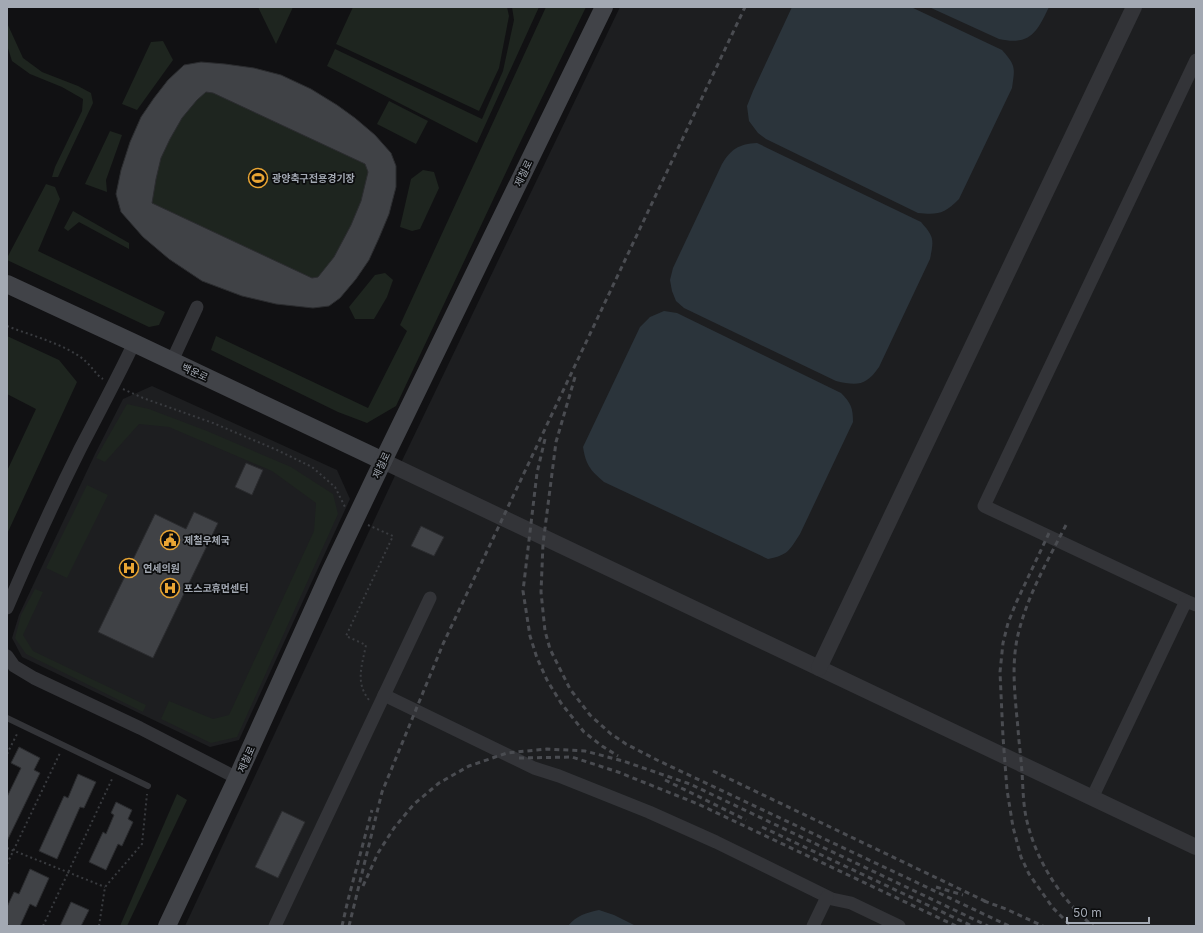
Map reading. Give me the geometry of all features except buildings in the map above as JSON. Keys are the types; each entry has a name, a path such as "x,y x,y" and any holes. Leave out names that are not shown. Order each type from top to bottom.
{"main road":[{"name":"제철로","path":"167,926 237,778 330,572 383,460 604,7"},
{"name":"백운로","path":"7,284 383,460"}],"street":[{"path":"819,668 1134,7"},
{"path":"1092,798 1191,603 984,506 1196,60"},
{"path":"172,361 198,307"},
{"path":"7,608 80,450 134,343"},
{"path":"383,460 1196,847"},
{"path":"275,926 430,598"},
{"path":"7,656 14,666 34,678 145,731 237,778"},
{"path":"384,695 534,768 559,776 649,812 716,842 827,897 851,903 899,926"},
{"path":"813,926 827,897"}],"lane":[{"path":"7,718 148,786"}],"path":[{"path":"7,326 65,348 84,360 99,376 114,385 143,398 213,423 277,450 312,467 336,487 350,517 393,536 346,636 366,645 360,681 364,694 371,703"},
{"path":"7,754 21,725"},
{"path":"7,864 64,745"},
{"path":"43,926 116,770"},
{"path":"99,926 105,887 142,844 148,786"},
{"path":"7,848 105,887"}],"shaded area":[{"path":"258,7 293,7 276,44"},
{"path":"353,7 507,7 509,16 499,68 479,111 336,44"},
{"path":"512,7 539,7 477,143 327,66 335,49 482,119 503,71 514,20"},
{"path":"546,7 586,7 516,151 396,406 367,423 338,412 211,350 216,336 368,408 407,331 400,325"},
{"path":"620,7 1196,7 1196,926 185,926 399,467"},
{"path":"792,7 911,7 1002,50 1007,55 1014,71 1012,88 959,199 949,208 945,211 931,214 918,213 766,139 758,133 749,121 747,106"},
{"path":"929,7 1049,7 1040,24 1031,35 1025,39 1010,41 999,39"},
{"path":"7,23 23,58 42,72 78,86 91,93 93,103 58,177 52,177 55,167 82,111 83,99 62,87 30,74 12,61 7,45"},
{"path":"163,41 173,60 137,110 122,104 151,42"},
{"name":"광양축구전용경기장","path":"201,63 225,64 254,68 281,75 391,153 396,166 396,187 389,214 369,260 340,298 329,306 313,308 276,304 242,296 202,281 143,237 121,212 116,194 121,170 130,142 141,117 168,80 184,65"},
{"path":"389,101 428,121 416,144 377,124"},
{"path":"110,131 122,135 106,180 107,192 85,184"},
{"path":"757,143 921,222 931,235 932,247 930,259 879,367 870,378 865,381 850,384 836,381 684,308 676,301 670,280 673,268 722,164 736,148"},
{"path":"423,170 434,172 439,188 420,229 412,231 400,227 411,179"},
{"path":"46,184 55,187 60,199 38,251 165,312 159,325 149,327 7,260"},
{"path":"73,211 129,243 129,249 79,222 68,231 64,228"},
{"path":"385,273 393,280 387,297 374,319 355,319 349,307 375,275"},
{"path":"664,311 677,313 841,393 851,406 853,422 800,534 790,548 780,556 768,559 604,482 595,474 587,463 583,447 640,327 650,317"},
{"path":"7,336 59,360 77,382 7,534 7,471 36,409 7,394"},
{"name":"포스코휴먼센터","path":"152,386 337,470 350,499 239,740 210,747 22,657 12,638 19,615 95,454 123,399"},
{"path":"127,404 149,409 207,431 291,467 333,494 338,514 237,737 211,743 161,719 169,701 213,719 229,715 314,531 316,503 272,471 169,427 139,424 105,462 96,458"},
{"path":"87,485 108,495 67,578 46,568"},
{"path":"35,589 43,592 23,635 33,651 146,705 143,712 26,654 15,638 21,615"},
{"path":"177,794 187,800 127,926 120,926"},
{"path":"599,910 614,915 636,926 568,926 582,915"}],"railway":[{"path":"349,926 382,792 443,644 745,7"},
{"path":"575,377 556,442 543,544 541,592 545,631 550,649 570,689 590,715 611,734 626,744 657,760 1009,926"},
{"path":"545,439 537,473 523,591 530,636 537,658 547,680 561,703 584,732 618,756"},
{"path":"1066,525 1034,588 1024,614 1015,652 1014,678 1024,806 1030,833 1042,863 1050,877 1070,903 1093,926"},
{"path":"1049,533 1016,603 1008,623 1003,643 1000,672 1003,737 1007,790 1013,827 1021,857 1029,874 1053,908 1071,926"},
{"path":"363,886 378,853 394,828 414,804 439,783 469,766 507,753 547,749 585,751 623,761 690,784 988,926"},
{"path":"519,758 572,757 618,772 698,804 956,926"},
{"path":"713,771 989,903"},
{"path":"665,780 746,820"},
{"path":"342,926 372,810"},
{"path":"762,827 972,926"},
{"path":"936,887 963,895"},
{"path":"984,901 1006,909 1043,926"}],"place":[{"name":"광양축구전용경기장","path":"258,178"},
{"name":"제철우체국","path":"170,540"},
{"name":"연세의원","path":"129,568"},
{"name":"포스코휴먼센터","path":"170,588"}]}
